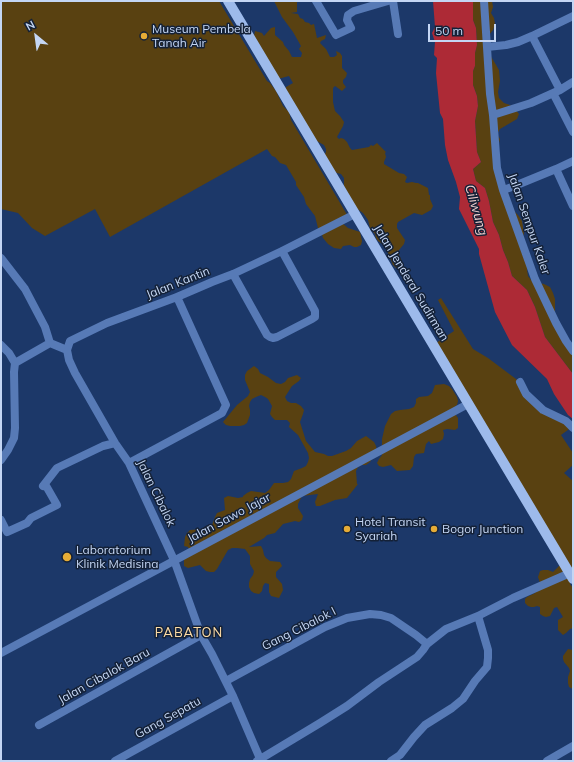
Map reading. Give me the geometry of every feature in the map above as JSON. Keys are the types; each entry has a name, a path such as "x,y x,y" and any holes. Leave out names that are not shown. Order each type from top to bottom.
{"main road":[{"name":"Jalan Jenderal Sudirman","path":"228,1 571,576"}],"street":[{"path":"316,1 336,35 351,28 347,20 348,15 354,11 388,1"},
{"path":"393,1 398,34"},
{"name":"Jalan Sempur Kaler","path":"484,1 490,94 497,168 503,190 535,279 556,323 573,351"},
{"path":"487,47 518,42 573,16"},
{"path":"532,36 557,91 573,132"},
{"path":"493,115 525,105 557,91 573,82"},
{"path":"503,190 573,161"},
{"path":"556,169 573,206"},
{"name":"Jalan Kantin","path":"67,350 70,341 107,323 233,274 355,214"},
{"path":"233,274 267,335 273,338 277,337 315,317 315,311 282,251"},
{"path":"1,258 19,281 45,327 50,343"},
{"path":"129,463 222,413 226,405 177,297"},
{"path":"50,343 67,350"},
{"path":"15,363 50,343"},
{"path":"1,345 9,353 15,363 14,438 1,460"},
{"name":"Jalan Cibalok","path":"67,350 69,360 75,373 115,443 129,463 174,560 201,635 233,696 259,760"},
{"path":"520,382 526,394 542,410 566,421 573,428"},
{"name":"Jalan Sawo Jajar","path":"1,653 468,404"},
{"path":"1,520 7,532 27,523 31,518 57,504 44,485 57,468 103,446 115,443"},
{"path":"259,760 347,706 379,682 417,657 424,650 427,644 446,629 478,616 513,598 571,576"},
{"name":"Gang Cibalok I","path":"226,681 325,627 347,618 370,614 391,618 427,644"},
{"path":"391,761 401,758 414,737 425,725 452,708 463,699 474,680 487,668 488,650 478,616"},
{"name":"Jalan Cibalok Baru","path":"39,725 201,635"},
{"name":"Gang Sepatu","path":"115,761 126,758 233,696"},
{"path":"547,761 573,746"}],"shaded area":[{"path":"1,1 219,1 267,81 276,91 283,106 289,112 291,120 349,218 341,222 348,228 360,232 362,241 361,245 357,247 350,245 343,246 341,249 334,248 328,244 318,228 315,216 306,204 304,197 286,165 280,163 267,149 110,237 95,209 45,236 32,228 18,213 1,209"},
{"path":"274,1 297,1 297,12 291,13 298,14 300,18 311,25 314,24 317,38 326,35 325,39 320,43 326,49 330,57 337,55 336,51 342,56 342,68 347,73 343,80 346,87 342,91 335,86 333,88 333,102 335,111 344,122 337,137 339,139 344,139 352,150 369,147 371,145 373,146 377,143 386,152 384,164 399,173 404,174 407,177 405,182 418,183 428,188 433,206 431,210 422,215 414,213 397,224 397,228 405,240 404,244 399,250 399,255 402,261 400,269 393,265 385,246 376,238 375,234 370,228 368,220 363,213 356,208 344,186 344,178 341,174 333,170 324,156 326,149 324,145 311,138 285,90 286,87 293,83 289,76 278,79 254,36 255,31 262,33 264,36 271,28 275,27 275,35 283,42 292,57 301,57 302,53 299,49 301,46 282,17"},
{"path":"473,1 492,1 493,7 491,13 495,24 489,35 489,53 499,70 499,98 504,103 515,109 519,114 517,119 500,129 497,134 500,139 497,151 502,176 513,210 522,221 524,233 522,240 528,276 532,281 550,287 555,299 555,317 573,346 573,374 545,337 535,307 527,290 512,276 499,235 493,222 485,188 476,181 473,169 481,162 477,152 475,121 478,106 477,96 473,85 473,71 475,66 477,44 476,28 473,20"},
{"path":"441,298 473,349 488,358 520,382 526,394 572,427 561,435 573,453 573,465 564,473 573,481 573,579 572,578 570,584 573,588 573,628 563,635 558,630 558,620 563,617 557,607 554,608 550,616 546,617 540,614 540,607 531,607 525,603 525,599 535,593 540,583 538,577 540,571 548,570 553,572 561,566 433,345 454,331 438,300"},
{"path":"254,366 260,373 276,383 281,384 288,378 297,375 301,378 292,386 285,397 287,401 296,403 304,410 300,422 306,441 315,452 332,456 346,451 357,441 366,436 374,442 377,451 370,462 366,465 361,465 358,467 356,471 358,484 347,498 316,506 315,502 318,494 302,496 298,504 298,508 303,516 302,520 299,522 295,521 283,524 275,533 267,535 249,547 261,546 266,558 270,561 280,562 282,566 276,572 276,577 282,584 283,590 279,598 271,596 269,592 269,584 265,583 259,594 251,591 249,583 254,571 250,564 250,556 245,549 232,548 228,550 214,572 206,571 200,565 188,568 184,566 184,557 190,551 188,547 184,546 187,533 190,530 204,529 212,525 217,513 225,510 224,498 228,496 238,498 243,497 251,491 265,493 274,483 288,482 294,471 306,466 308,462 308,453 298,435 289,427 290,423 287,420 275,420 270,414 272,406 268,399 261,395 252,399 250,402 250,415 247,423 240,426 230,426 223,422 237,405 248,396 250,392 245,380 245,375 247,371"},
{"path":"444,384 452,389 457,397 457,405 453,408 458,418 458,428 455,430 443,430 443,439 439,442 431,444 429,441 426,444 424,453 416,454 414,457 413,466 410,470 397,471 391,465 383,467 379,466 377,463 382,455 382,439 385,426 391,414 395,411 414,407 416,399 419,397 428,396 432,393 435,385"},
{"path":"568,649 573,650 573,689 569,687 568,677 570,671 563,659 563,656"}],"water":[{"name":"Ciliwung","path":"433,1 473,1 473,20 476,28 477,45 475,53 475,66 473,71 473,85 477,96 478,106 475,121 477,152 481,162 473,169 476,181 485,188 493,222 499,235 512,276 527,290 535,307 545,337 573,374 573,419 568,415 554,394 547,379 512,345 495,312 479,254 479,249 459,209 460,197 448,160 443,119 440,113 436,73 437,58 434,55 435,42 432,33 435,27"}],"place":[{"name":"Museum Pembela Tanah Air","path":"144,36"},
{"name":"Hotel Transit Syariah","path":"347,529"},
{"name":"Bogor Junction","path":"434,529"},
{"name":"Laboratorium Klinik Medisina","path":"67,557"}],"district":[{"name":"PABATON","path":"189,633"}]}
